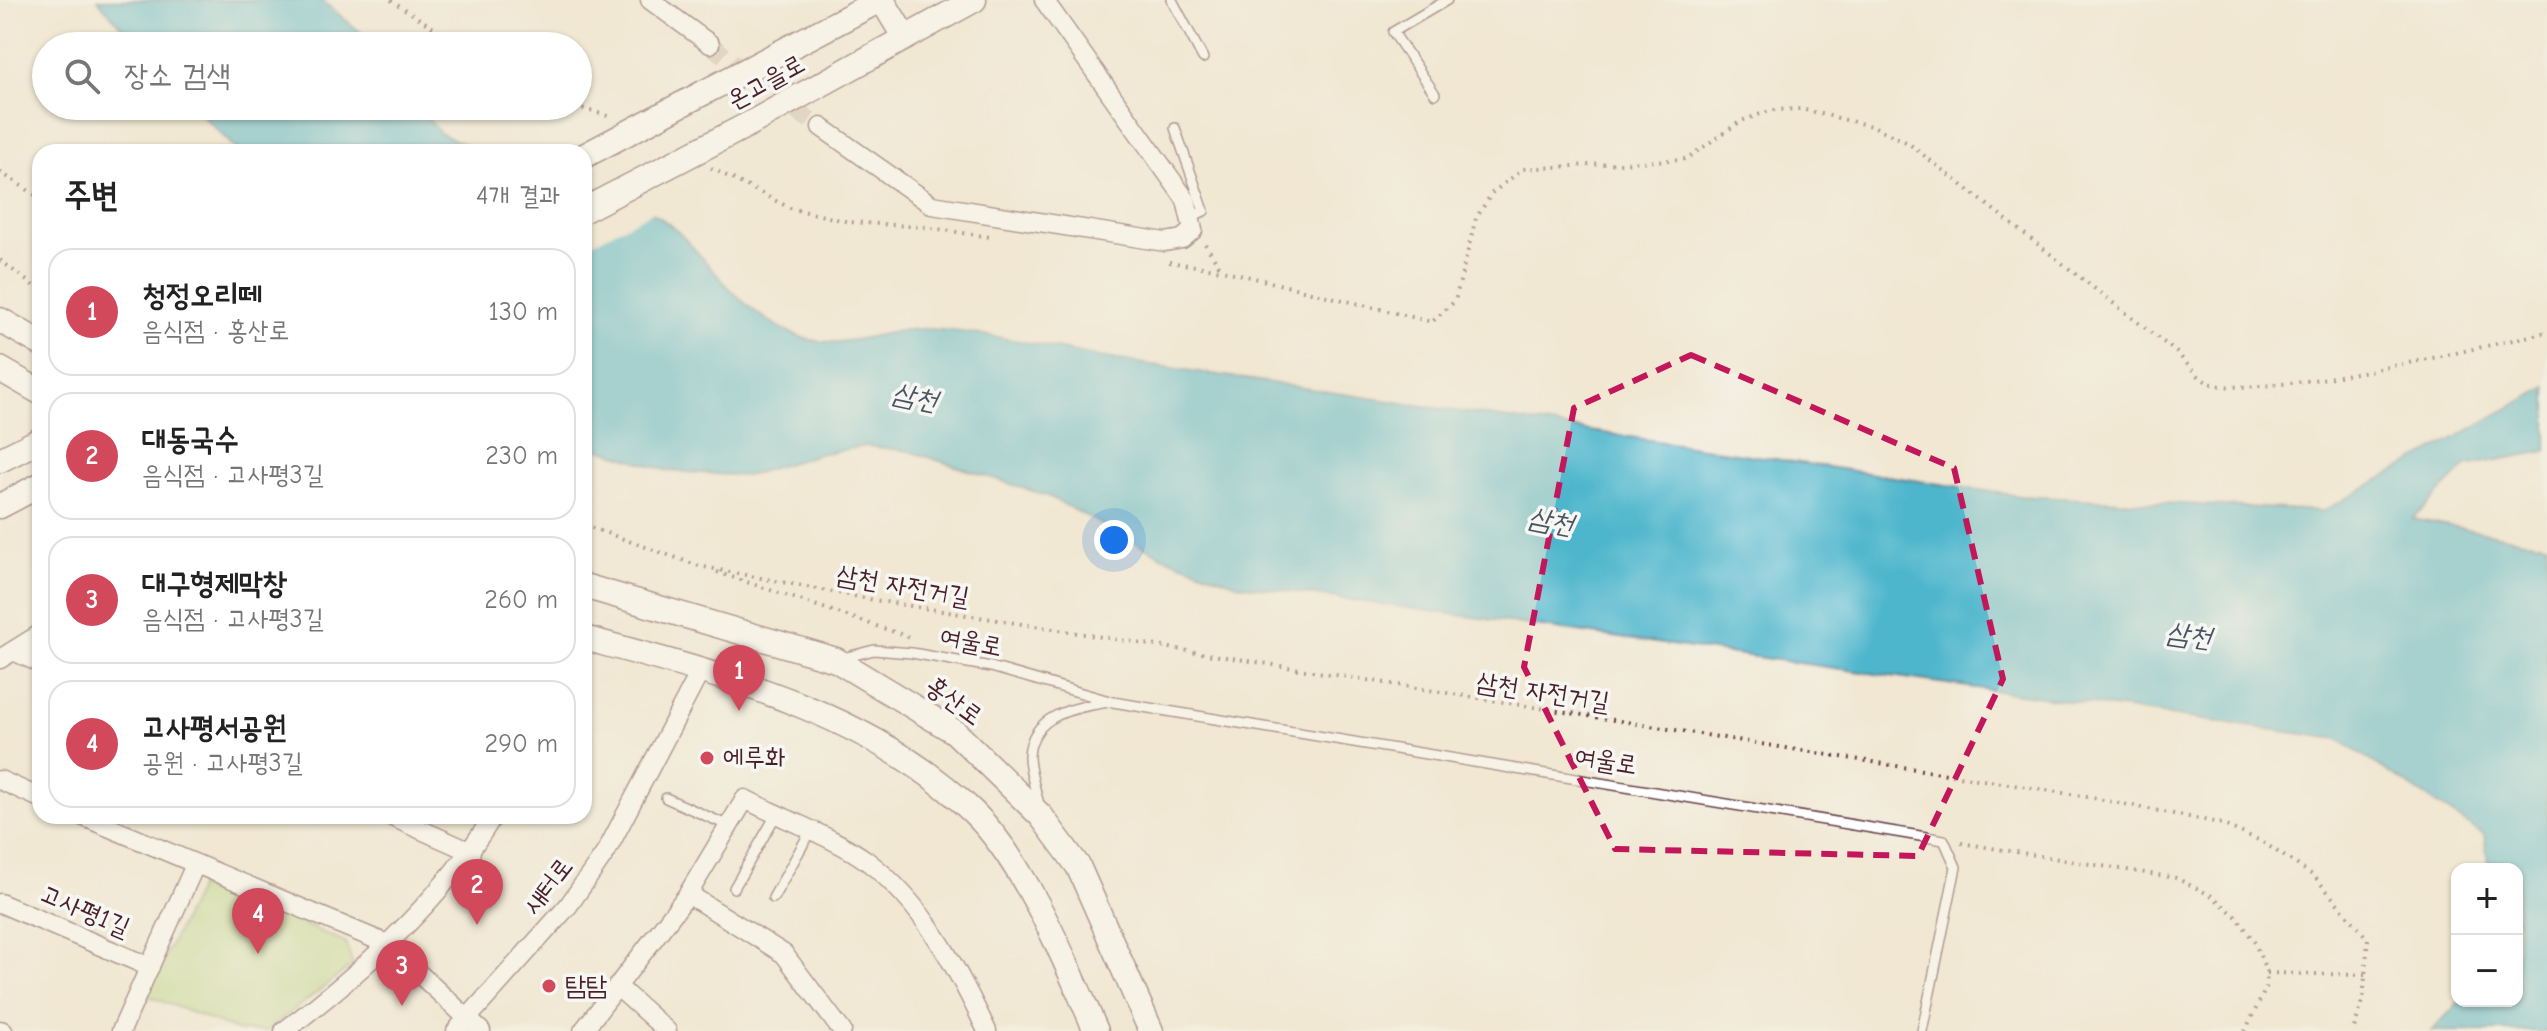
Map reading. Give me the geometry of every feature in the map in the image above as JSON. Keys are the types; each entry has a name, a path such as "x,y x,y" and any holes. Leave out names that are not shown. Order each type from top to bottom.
{"street":[{"path":"650,0 710,44"},
{"path":"881,0 905,38"},
{"name":"온고을로","path":"592,152 881,0"},
{"name":"온고을로","path":"592,206 753,122 974,0"},
{"path":"821,127 932,205 1165,242 1189,229 1186,200 1044,0"},
{"path":"0,320 32,338"},
{"path":"0,369 32,387"},
{"path":"0,460 32,444"},
{"path":"0,506 32,489"},
{"name":"홍산로","path":"592,588 836,660 955,732 1041,816 1078,866 1151,1031"},
{"path":"6,655 32,639"},
{"path":"592,640 701,670 833,720 902,753 976,815 1026,884 1096,1031"},
{"path":"6,655 32,661"},
{"name":"새터로","path":"469,1027 568,906 606,852 701,670"},
{"path":"0,780 32,794"},
{"path":"583,1031 619,988 688,894 745,799 866,860 915,907 957,968 987,1031"},
{"path":"100,824 387,944 469,1027"},
{"path":"408,824 471,852"},
{"path":"284,1031 387,944 471,852 488,824"},
{"name":"고사평1길","path":"121,1031 195,865"},
{"path":"688,894 784,954 842,1031"},
{"name":"고사평1길","path":"0,903 150,967"},
{"path":"619,988 667,1031"}],"lane":[{"path":"1172,0 1203,58"},
{"path":"1435,94 1393,32 1447,0"},
{"path":"1175,128 1204,211 1189,229"},
{"name":"여울로","path":"836,660 874,650 912,653 991,667 1113,702 1944,840"},
{"path":"1041,816 1029,757 1034,734 1052,717 1076,707 1113,702"},
{"path":"666,798 729,826"},
{"path":"734,888 776,815"},
{"path":"773,898 810,832"},
{"path":"1922,1031 1956,867 1944,840"}],"path":[{"path":"391,0 440,32"},
{"path":"1160,261 1222,270 1432,322 1455,301 1476,218 1492,193 1523,169 1686,159 1741,121 1772,110 1801,109 1875,127 1908,143 2176,352 2208,382 2242,387 2397,366 2547,332"},
{"path":"592,111 614,118"},
{"path":"709,167 790,208 849,222 924,227 1002,238"},
{"path":"0,172 32,193"},
{"path":"1189,229 1222,270"},
{"path":"0,260 32,285"},
{"name":"삼천 자전거길","path":"592,528 699,566 874,600 2088,797 2219,823 2261,841 2314,876 2368,939 2363,1001 2353,1031"},
{"path":"699,566 913,638"},
{"path":"1944,840 2176,878 2212,896 2238,918 2255,943 2267,973 2266,988 2245,1031"},
{"path":"2267,973 2365,975"}],"highlighted area":[{"path":"1691,355 1954,468 2003,679 1918,856 1615,849 1524,667 1574,408"}],"green space":[{"path":"202,881 345,942 353,965 266,1031 239,1031 146,995"}],"water":[{"path":"98,0 321,0 361,32 126,32"},
{"path":"207,120 429,120 440,133 464,144 231,144"},
{"name":"삼천","path":"592,185 659,217 680,234 744,302 774,324 811,340 845,341 913,329 975,334 1106,358 2020,496 2323,511 2547,387 2547,451 2467,466 2413,519 2547,544 2547,1031 2432,1031 2454,1007 2523,1007 2523,863 2488,863 2484,835 2338,739 1237,584 1162,556 1048,496 909,451 867,446 819,454 746,476 668,471 592,447"}],"pier":[{"path":"592,180 656,210 592,243"}],"tunnel":[{"path":"710,44 772,95 821,127"}],"place":[{"name":"청정오리떼","path":"739,711"},
{"name":"에루화","path":"707,758"},
{"name":"대동국수","path":"477,925"},
{"name":"고사평서공원","path":"258,954"},
{"name":"탐탐","path":"549,986"},
{"name":"대구형제막창","path":"402,1006"}]}
